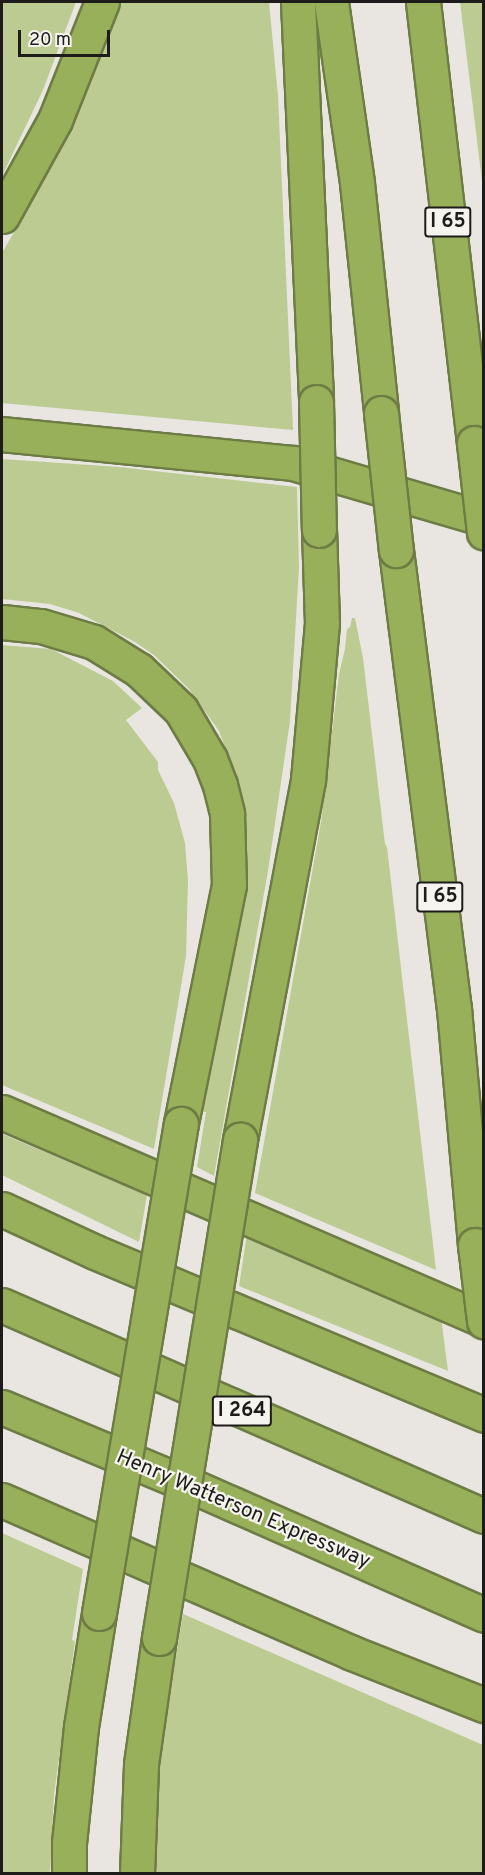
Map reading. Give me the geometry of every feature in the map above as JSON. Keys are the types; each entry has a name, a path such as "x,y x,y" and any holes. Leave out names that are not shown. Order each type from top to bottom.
{"highway":[{"path":"2,216 55,120 102,2"},
{"path":"137,1874 141,1764 159,1638 240,1140 308,780 322,624 316,402 298,2"},
{"name":"I 65","path":"331,2 357,183 396,550 454,1010 483,1320"},
{"name":"I 65","path":"423,2 483,532"},
{"path":"2,434 293,463 483,519"},
{"path":"2,622 41,626 94,642 139,670 181,710 210,759 220,784 227,814 228,885 181,1124 99,1613 81,1727 69,1843 69,1874"},
{"path":"2,1112 483,1320"},
{"path":"2,1209 105,1256 483,1414"},
{"name":"I 264","path":"2,1305 483,1516"},
{"name":"Henry Watterson Expressway","path":"2,1407 192,1486 483,1615"},
{"path":"2,1500 352,1653 483,1705"}],"green space":[{"path":"2,2 76,2 43,90 2,176"},
{"path":"117,2 269,2 278,96 293,430 2,403 2,253 35,196 79,109"},
{"path":"460,2 483,2 483,189"},
{"path":"2,459 119,467 297,487 299,567 290,721 268,871 214,1176 197,1167 206,1112 200,1111 236,785 229,758 219,731 189,689 154,655 135,642 79,613 50,604 2,599"},
{"path":"352,618 355,618 363,658 436,1270 255,1193 321,822 339,674 347,629 350,627"},
{"path":"2,645 51,649 113,681 142,708 126,720 158,762 158,770 174,803 185,843 188,881 186,956 154,1149 2,1085"},
{"path":"2,1134 147,1195 139,1242 2,1175"},
{"path":"247,1234 441,1317 448,1371 239,1286"},
{"path":"2,1533 83,1569 72,1640 75,1641 54,1795 50,1873 2,1873"},
{"path":"183,1614 483,1745 483,1873 155,1874 154,1827 159,1755 169,1675 173,1674"}]}
